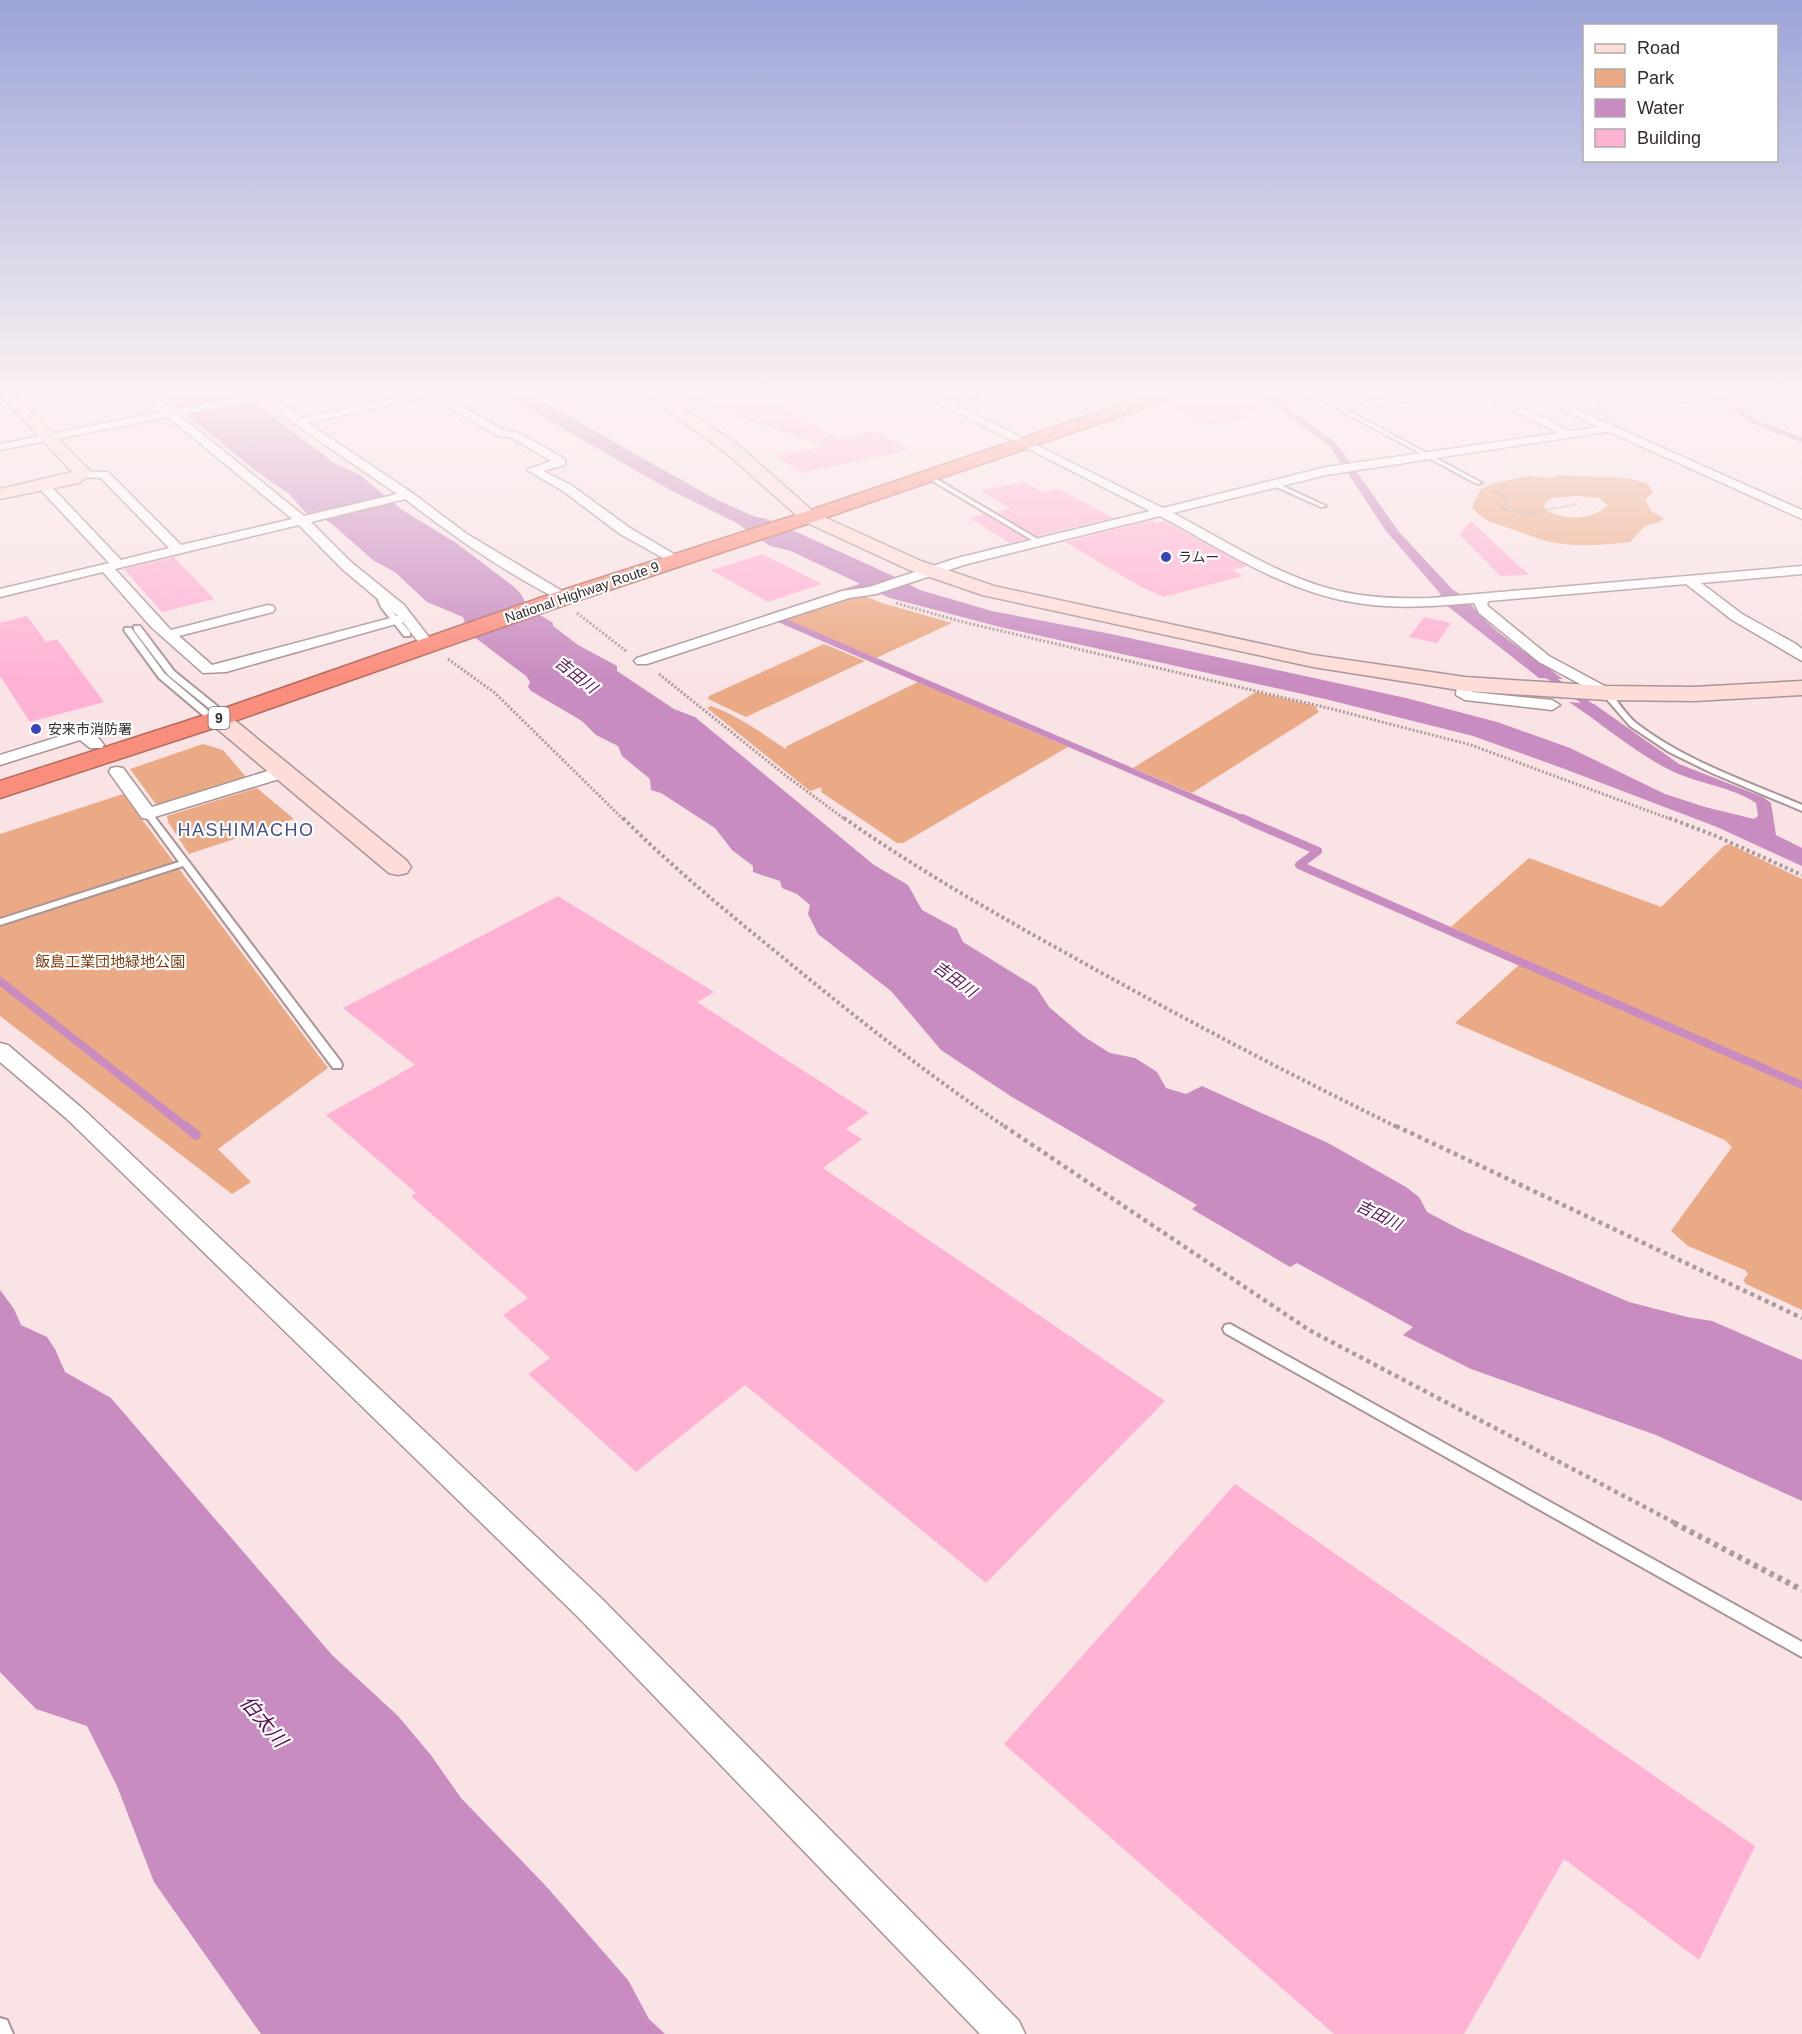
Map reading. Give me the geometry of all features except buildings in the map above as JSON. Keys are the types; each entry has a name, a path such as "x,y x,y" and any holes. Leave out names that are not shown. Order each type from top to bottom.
{"highway":[{"name":"National Highway Route 9","path":"0,790 219,718 424,640 559,599 888,490"}],"street":[{"path":"0,494 19,490"},
{"path":"47,490 167,635 205,669 216,670 397,620"},
{"path":"118,490 178,550"},
{"path":"269,490 307,521 346,565 399,608 424,640"},
{"path":"399,490 462,537 559,599"},
{"path":"570,490 625,531 677,560"},
{"path":"778,490 809,517 827,527 929,571 989,591 1256,649 1383,673 1549,697 1597,692 1694,694 1802,688"},
{"path":"1118,490 1273,572 1324,592 1384,602 1466,600 1802,570"},
{"path":"642,661 847,594 870,591 929,571 1250,490"},
{"path":"1747,490 1802,515"},
{"path":"0,593 307,521 407,495"},
{"path":"1689,580 1737,617 1791,647 1802,656"},
{"path":"1484,598 1480,604 1484,610 1544,659 1597,692"},
{"path":"167,635 268,609"},
{"path":"219,718 398,867"},
{"path":"0,760 80,735 90,738 96,745"},
{"path":"117,772 148,814 283,772"},
{"path":"0,1050 75,1114 590,1608 1006,2034"}],"lane":[{"path":"951,490 1039,542"},
{"path":"1287,490 1323,507"},
{"path":"386,598 382,600 384,605 397,620 424,640"},
{"path":"132,629 162,676 219,718"},
{"path":"1597,692 1634,725 1668,746 1708,768 1802,807"},
{"path":"148,814 337,1065"},
{"path":"0,922 184,863"},
{"path":"1230,1329 1802,1650"},
{"path":"0,2027 4,2034"}],"path":[{"path":"1507,498 1503,509 1527,514 1577,504"},
{"path":"870,591 958,621 1210,679 1471,744 1716,836 1802,875"},
{"path":"578,614 609,640 642,661 806,792 898,855 988,910 1204,1029 1385,1121 1802,1318"},
{"path":"424,640 495,693 668,863 843,1007 956,1094 1309,1330 1802,1590"}],"green space":[{"path":"1480,490 1651,490 1653,493 1645,500 1651,511 1664,518 1660,522 1645,526 1630,542 1599,545 1557,543 1485,519 1472,507","holes":["1577,496 1598,498 1608,505 1594,514 1578,517 1554,514 1547,511 1544,506 1553,498"]},
{"path":"862,595 952,623 876,658 781,618 833,601"},
{"path":"824,644 865,661 746,717 708,699 709,696"},
{"path":"918,682 1068,747 903,843 897,843 821,792 822,787 810,791 707,708 711,706 731,715 786,749 787,746"},
{"path":"1256,692 1315,706 1319,712 1192,793 1133,768"},
{"path":"203,744 223,750 246,777 160,805 155,803 130,769"},
{"path":"257,788 294,819 189,854 168,822 167,816"},
{"name":"飯島工業団地緑地公園","path":"123,794 328,1068 218,1149 251,1182 232,1194 0,1016 0,834"},
{"path":"1729,844 1802,879 1802,1083 1451,927 1529,858 1661,907 1724,846"},
{"path":"1521,963 1802,1087 1802,1310 1746,1284 1743,1280 1748,1274 1745,1270 1688,1246 1671,1231 1732,1147 1725,1140 1455,1023"}],"water":[{"path":"283,490 378,490 401,509 456,543 513,586 521,594 529,609 467,630 463,617 427,602 395,572 374,561 332,524 307,514"},
{"path":"670,490 699,490 753,516 770,520 902,580 873,590 791,551 770,546 735,522"},
{"path":"1359,490 1369,490 1399,532 1453,590 1499,633 1563,679 1539,678 1446,605 1439,592 1386,531"},
{"path":"903,581 920,590 992,611 1111,634 1406,698 1497,722 1570,748 1665,794 1754,819 1758,816 1756,803 1737,793 1684,776 1660,765 1569,702 1594,704 1679,764 1763,797 1771,803 1776,835 1802,848 1802,866 1717,827 1473,736 1325,699 1000,627 890,598 874,591"},
{"name":"吉田川","path":"532,610 553,623 553,626 578,645 617,666 617,671 674,709 695,717 874,865 908,885 922,910 957,929 963,942 1036,987 1049,1007 1083,1036 1110,1053 1135,1058 1157,1072 1166,1088 1186,1094 1202,1086 1328,1143 1406,1187 1419,1197 1427,1212 1461,1230 1629,1302 1712,1321 1802,1360 1802,1501 1656,1435 1471,1369 1403,1335 1413,1327 1297,1263 1290,1267 1192,1209 1197,1205 1012,1097 941,1050 891,991 818,934 808,914 810,905 797,894 782,888 780,881 753,872 753,866 732,850 715,828 661,793 651,790 650,779 622,756 618,746 596,735 582,721 531,691 528,687 530,682 526,676 473,636"},
{"name":"伯太川","path":"0,1290 14,1309 21,1325 47,1337 65,1372 111,1398 332,1655 398,1716 430,1754 461,1798 545,1885 628,1980 649,2019 665,2034 261,2034 154,1882 117,1786 87,1726 36,1709 0,1672"}],"waterway":[{"path":"841,593 872,583"},
{"path":"776,618 1246,820"},
{"path":"1543,672 1596,710"},
{"path":"1242,818 1318,851 1299,865 1802,1085"},
{"path":"0,981 187,1128"},
{"path":"185,1126 196,1135"}],"place":[{"name":"ラムー","path":"1166,557"},
{"name":"安来市消防署","path":"36,729"}],"district":[{"name":"HASHIMACHO","path":"246,830"}]}
